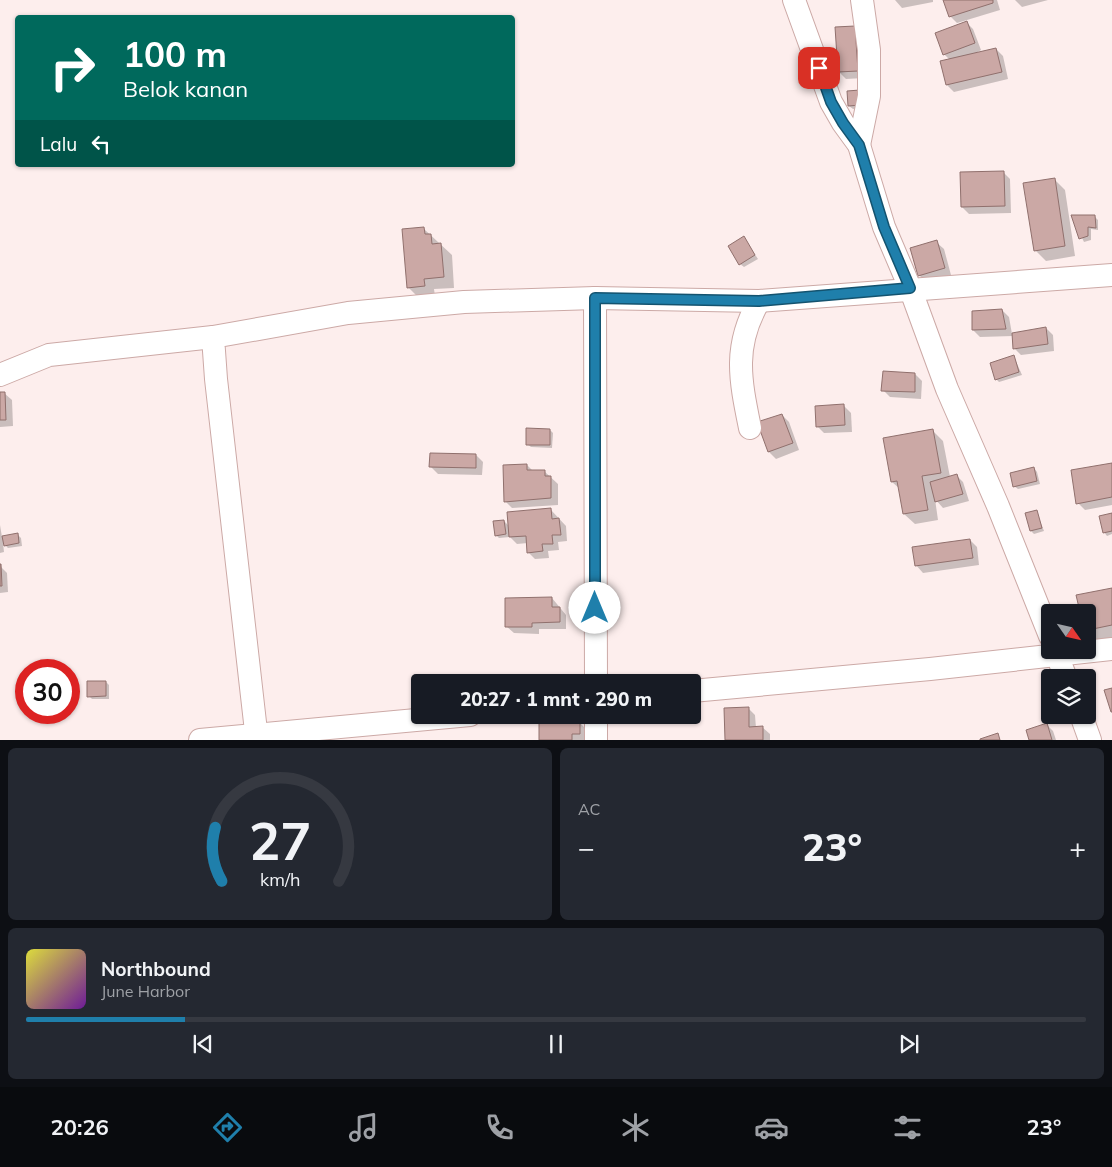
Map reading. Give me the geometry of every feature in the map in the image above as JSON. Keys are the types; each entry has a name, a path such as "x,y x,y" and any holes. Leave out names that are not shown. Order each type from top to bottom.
{"street":[{"path":"794,0 831,102 859,145 884,227 910,288 947,389 998,506 1041,614"},
{"path":"859,145 868,96 869,50 862,0"},
{"path":"0,375 49,355 214,338 348,313 464,302 595,298 759,301 910,288 1112,275"},
{"path":"595,298 596,674"},
{"path":"750,428 741,382 740,363 745,330 759,301"},
{"path":"214,338 216,379 257,738"},
{"path":"1096,648 1112,649"},
{"path":"701,691 1041,649"},
{"path":"200,740 257,738 411,721"},
{"path":"596,724 596,740"},
{"path":"1084,724 1090,740"}],"building":[{"path":"943,0 993,0 993,3 949,17"},
{"path":"967,21 975,43 943,55 935,33"},
{"path":"855,26 858,71 838,72 835,27"},
{"path":"996,48 1002,72 946,85 940,61"},
{"path":"860,90 861,105 848,106 847,91"},
{"path":"1004,171 1005,206 961,207 960,172"},
{"path":"1055,178 1065,246 1034,251 1023,183"},
{"path":"1071,215 1095,215 1096,228 1088,227 1088,236 1079,239"},
{"path":"424,227 425,234 431,234 432,244 441,243 444,277 424,279 425,286 407,288 402,229"},
{"path":"744,236 755,255 739,265 728,246"},
{"path":"937,240 945,268 918,276 910,248"},
{"path":"1002,309 1006,329 972,330 972,311"},
{"path":"1046,327 1048,344 1013,349 1012,333"},
{"path":"1014,355 1019,372 995,380 990,363"},
{"path":"883,371 915,373 915,392 881,391"},
{"path":"0,392 5,392 6,420 0,420"},
{"path":"844,404 845,425 816,427 815,406"},
{"path":"782,414 793,443 768,452 757,422"},
{"path":"526,428 550,429 550,445 526,445"},
{"path":"933,429 941,473 922,476 928,510 903,514 897,481 891,482 883,438"},
{"path":"430,453 476,454 476,468 429,467"},
{"path":"1112,463 1112,497 1076,504 1071,470"},
{"path":"527,464 527,470 545,470 545,476 551,476 551,498 504,502 503,465"},
{"path":"1034,467 1037,481 1013,487 1010,473"},
{"path":"957,474 963,494 935,502 930,482"},
{"path":"551,508 552,519 559,518 561,535 552,535 553,544 542,544 543,551 527,553 526,536 509,537 507,512"},
{"path":"1037,510 1042,528 1030,531 1025,513"},
{"path":"1112,513 1112,531 1103,533 1099,516"},
{"path":"504,520 506,534 495,536 493,521"},
{"path":"18,533 19,543 4,546 2,536"},
{"path":"970,539 973,558 915,566 912,547"},
{"path":"0,564 2,586 0,586"},
{"path":"1112,588 1112,625 1096,628 1096,604 1078,604 1076,595"},
{"path":"552,597 552,607 560,607 560,622 532,623 532,627 505,627 505,598"},
{"path":"87,681 106,681 106,696 87,697"},
{"path":"1112,688 1112,712 1111,712 1104,690"},
{"path":"749,707 749,727 763,726 763,740 725,740 724,708"},
{"path":"539,724 580,724 580,734 572,734 572,740 539,740"},
{"path":"1047,724 1052,740 1029,740 1026,730"},
{"path":"998,733 1000,740 980,740 980,739"}],"route":[{"path":"595,608 595,298 759,301 910,288 884,227 859,145 831,102 819,68"}]}
